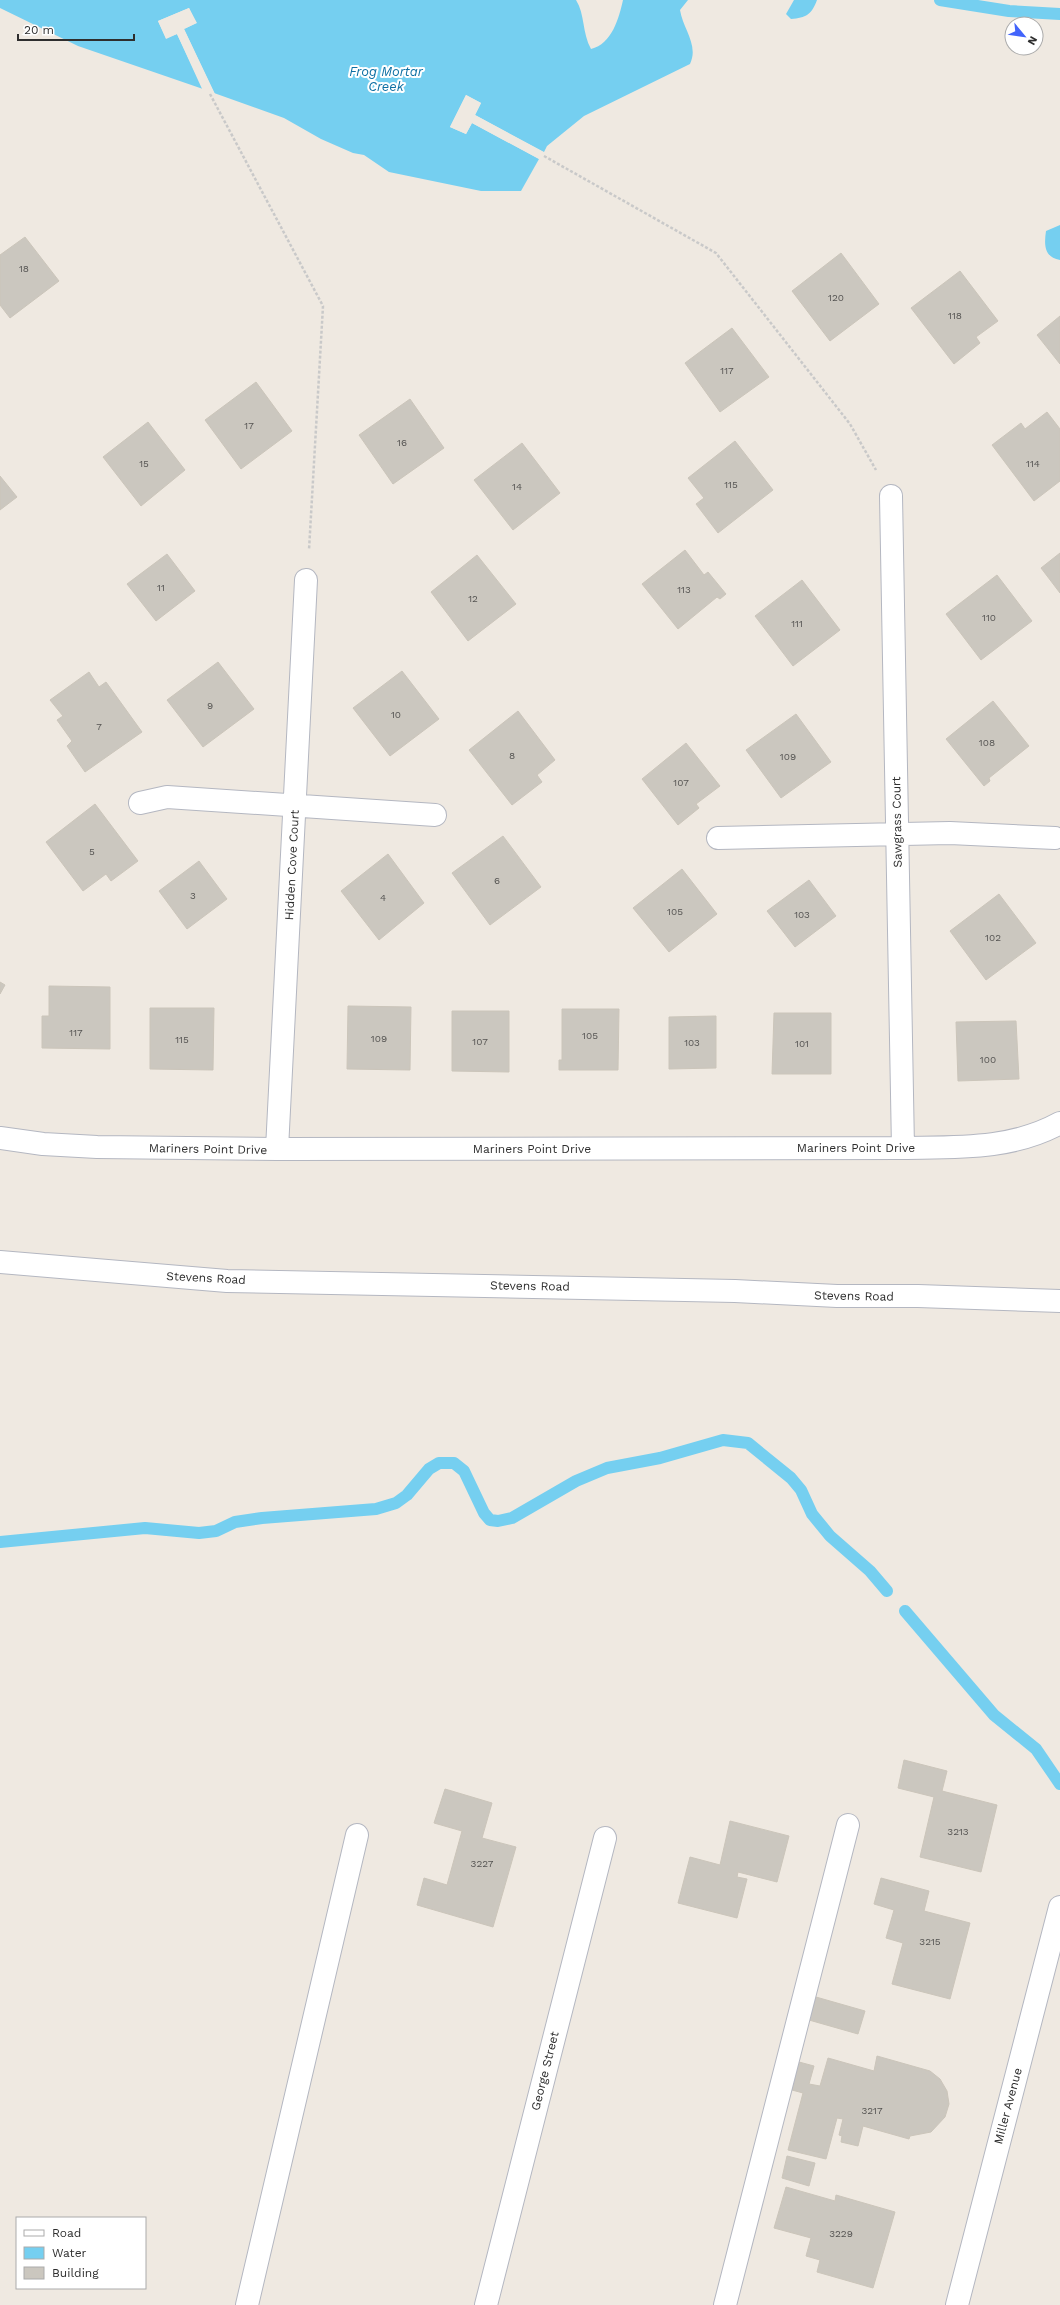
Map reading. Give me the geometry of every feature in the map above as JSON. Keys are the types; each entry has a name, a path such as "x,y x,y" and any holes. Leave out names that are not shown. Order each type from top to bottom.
{"street":[{"name":"Sawgrass Court","path":"891,496 903,1148"},
{"name":"Hidden Cove Court","path":"277,1150 306,580"},
{"path":"140,803 167,797 435,816"},
{"path":"718,838 950,833 1055,838"},
{"name":"Mariners Point Drive","path":"0,1138 43,1144 97,1147 277,1150 903,1148 993,1146 1028,1138 1060,1123"},
{"name":"Stevens Road","path":"0,1262 227,1280 735,1291 837,1296 918,1296 1060,1301"},
{"path":"725,2305 848,1825"},
{"path":"247,2305 357,1835"},
{"name":"George Street","path":"486,2305 605,1838"},
{"name":"Miller Avenue","path":"957,2305 1060,1907"}],"path":[{"path":"210,94 323,306 312,509 306,580"},
{"path":"544,156 716,253 850,424 891,496"}],"water":[{"name":"Frog Mortar Creek","path":"0,0 576,0 581,11 586,37 591,49 604,42 609,36 617,22 623,0 688,0 680,10 693,50 690,64 584,116 547,146 544,152 475,115 481,103 466,95 450,127 466,134 472,123 539,159 521,191 481,191 389,172 364,155 353,153 321,139 284,118 214,93 184,29 196,23 189,8 158,21 166,38 177,34 203,89 78,46 0,8"},
{"path":"794,0 817,0 811,12 801,18 791,19 786,14"},
{"path":"1060,225 1060,260 1048,253 1045,246 1045,241 1046,231"}],"pier":[{"path":"189,8 197,23 184,29 216,96 212,94 182,30 194,22 188,11 160,22 167,36 179,33 204,88 203,91 177,34 166,39 158,21"},
{"path":"466,95 481,103 475,115 545,153 543,154 474,117 478,104 467,98 453,126 465,132 473,121 540,157 541,160 472,123 466,134 450,127"}],"building":[{"path":"25,237 59,281 10,318 0,305 0,255"},
{"path":"841,253 879,304 830,341 792,291"},
{"path":"960,271 998,321 976,337 980,343 954,364 911,308"},
{"path":"1060,316 1060,364 1037,335"},
{"path":"732,328 769,377 720,412 685,363"},
{"path":"256,382 292,431 241,469 205,420"},
{"path":"410,399 444,448 393,484 359,435"},
{"path":"1047,412 1060,429 1060,481 1034,501 992,445 1021,423 1025,429"},
{"path":"148,422 185,470 141,506 103,457"},
{"path":"735,441 773,490 718,533 696,504 704,498 688,478"},
{"path":"522,443 560,493 513,530 474,480"},
{"path":"0,476 17,497 0,510"},
{"path":"685,550 704,575 708,572 726,594 720,599 717,597 678,629 642,584"},
{"path":"1060,553 1060,593 1041,568"},
{"path":"167,554 195,591 156,621 127,584"},
{"path":"477,555 516,604 468,641 431,592"},
{"path":"997,575 1032,621 981,660 946,614"},
{"path":"802,580 840,630 793,666 755,616"},
{"path":"218,662 254,709 203,747 167,700"},
{"path":"402,671 439,719 390,756 353,708"},
{"path":"89,672 99,687 106,682 142,732 85,772 67,746 72,741 57,720 63,716 50,700"},
{"path":"993,701 1029,746 989,778 990,781 984,786 946,739"},
{"path":"518,711 555,760 537,775 542,782 512,805 469,750"},
{"path":"796,714 831,762 781,798 746,750"},
{"path":"686,743 720,786 696,804 699,808 678,825 642,779"},
{"path":"95,804 138,861 111,881 106,874 83,891 46,842"},
{"path":"503,836 541,887 490,925 452,873"},
{"path":"388,854 424,903 379,940 341,891"},
{"path":"199,861 227,899 187,929 159,891"},
{"path":"682,869 717,914 669,952 633,908"},
{"path":"809,880 836,916 795,947 767,911"},
{"path":"999,894 1036,943 986,980 950,931"},
{"path":"0,982 5,985 0,994"},
{"path":"49,986 110,987 110,1049 42,1048 42,1016 49,1016"},
{"path":"348,1006 411,1007 410,1070 347,1069"},
{"path":"150,1008 214,1008 213,1070 150,1069"},
{"path":"562,1009 619,1009 618,1070 559,1070 559,1060 562,1060"},
{"path":"452,1011 509,1011 509,1072 452,1071"},
{"path":"774,1013 831,1013 831,1074 772,1074"},
{"path":"716,1016 716,1068 669,1069 669,1017"},
{"path":"1016,1021 1019,1079 958,1081 956,1022"},
{"path":"904,1760 947,1771 942,1791 997,1805 981,1872 920,1857 934,1797 898,1788"},
{"path":"445,1789 492,1803 482,1838 516,1847 493,1927 417,1905 424,1878 447,1885 462,1831 434,1823"},
{"path":"730,1821 789,1836 777,1882 738,1872 737,1877 747,1879 737,1918 678,1903 690,1857 720,1865"},
{"path":"881,1878 929,1891 924,1911 970,1923 950,1999 892,1984 903,1943 886,1938 894,1910 874,1904"},
{"path":"816,1997 865,2011 858,2034 809,2020"},
{"path":"877,2056 930,2071 940,2079 947,2091 949,2104 945,2117 931,2132 910,2136 909,2139 863,2126 858,2146 841,2142 842,2136 839,2135 843,2119 837,2118 826,2159 788,2150 803,2093 792,2090 799,2062 814,2066 809,2084 820,2086 828,2058 874,2071"},
{"path":"787,2156 815,2163 809,2186 782,2178"},
{"path":"786,2187 835,2201 836,2195 895,2212 873,2288 817,2272 820,2260 806,2256 811,2238 774,2228"}],"waterway":[{"name":"Frog Mortar Creek","path":"940,0 1009,11 1060,14"},
{"path":"0,1542 145,1528 199,1533 216,1531 235,1522 262,1518 376,1509 396,1503 407,1495 429,1469 439,1463 454,1463 464,1471 484,1513 490,1520 498,1521 512,1518 576,1481 607,1468 660,1458 723,1440 748,1443 791,1478 801,1490 812,1514 830,1536 870,1571 887,1591"},
{"path":"905,1611 994,1715 1036,1749 1060,1784"}]}
